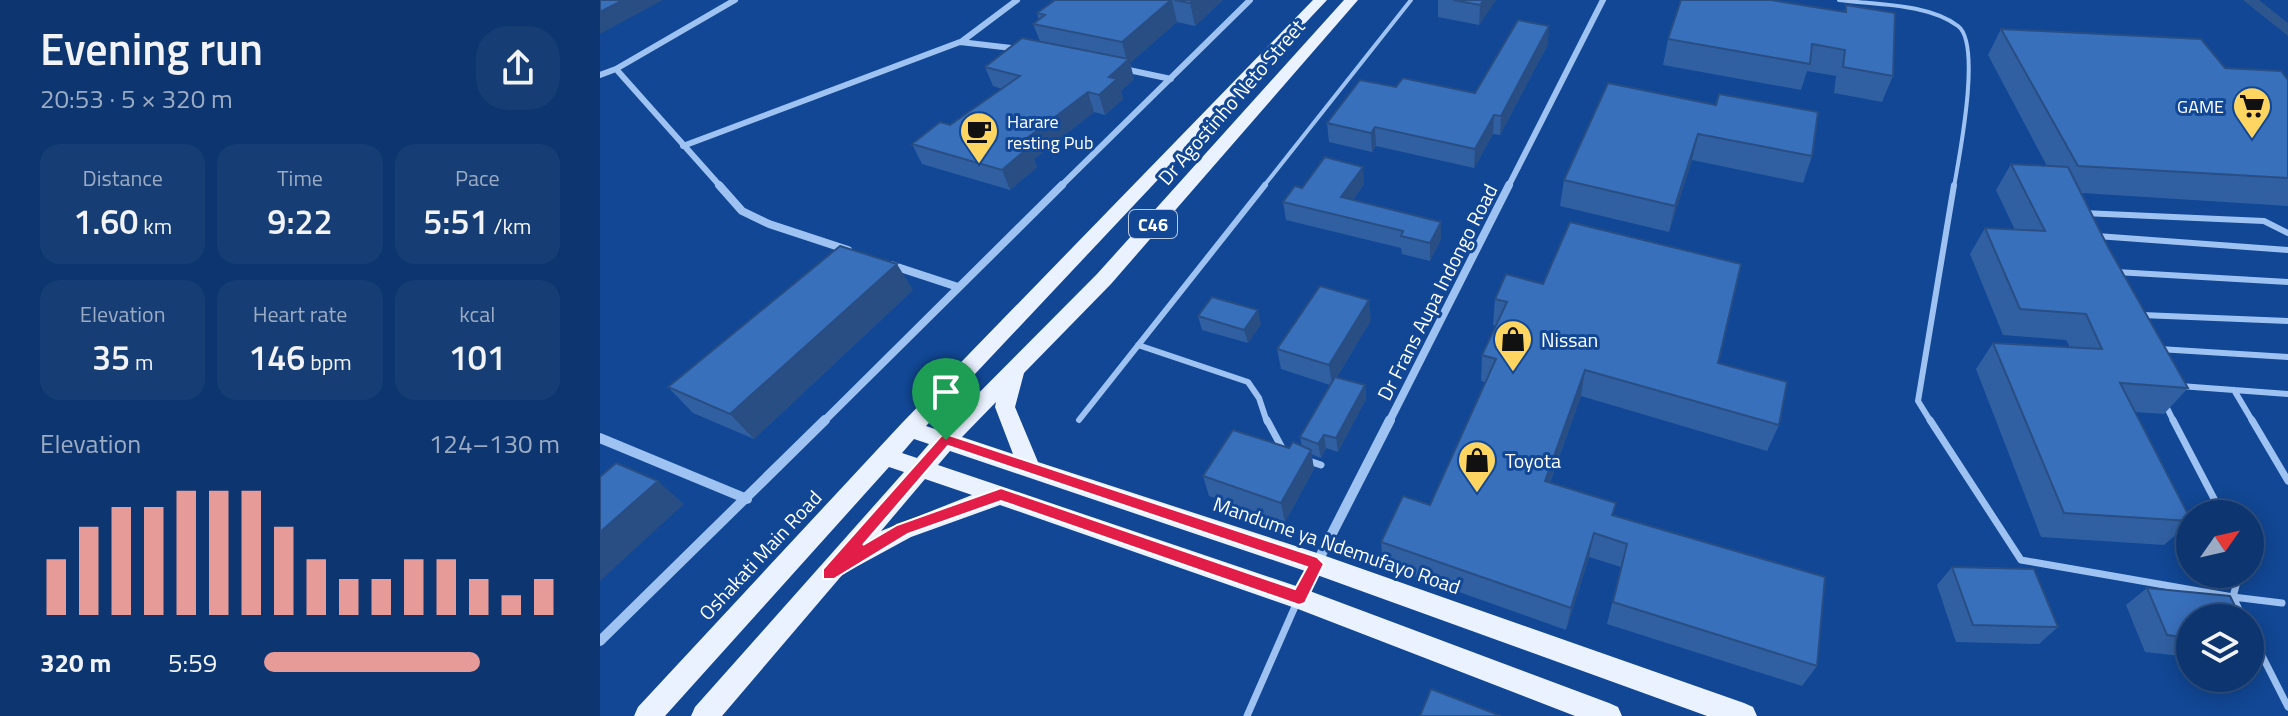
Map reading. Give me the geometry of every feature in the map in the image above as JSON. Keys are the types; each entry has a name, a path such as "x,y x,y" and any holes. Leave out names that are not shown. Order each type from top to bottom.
{"main road":[{"name":"Dr Agostinho Neto Street","path":"910,429 1320,0"},
{"name":"Dr Agostinho Neto Street","path":"946,440 1104,279 1351,0"},
{"path":"1015,370 1005,407 1029,468"},
{"name":"Mandume ya Ndemufayo Road","path":"910,429 1317,564 1744,716"},
{"name":"Oshakati Main Road","path":"647,716 910,429"},
{"name":"C46","path":"704,716 946,440"},
{"path":"885,456 1299,598 1609,716"},
{"path":"828,574 903,530 1001,495"}],"street":[{"path":"600,75 616,69 735,0"},
{"path":"683,146 960,42 1017,0"},
{"path":"600,641 1250,0"},
{"name":"Dr Frans Aupa Indongo Road","path":"1299,598 1603,0"},
{"path":"960,42 1031,51"},
{"path":"1109,66 1171,79"},
{"path":"616,69 742,211 754,219 856,253"},
{"path":"885,263 958,287"},
{"path":"600,438 747,499"}],"lane":[{"path":"1079,420 1411,0"},
{"path":"1839,0 1923,13 1954,23 1966,34 1971,59 1964,117 1918,401 2021,560 2282,603"},
{"path":"2078,213 2096,211 2264,221 2288,233"},
{"path":"2092,236 2288,250"},
{"path":"2109,271 2288,282"},
{"path":"2134,314 2288,321"},
{"path":"1138,345 1248,382 1257,390 1278,446 1290,452"},
{"path":"2151,348 2288,357"},
{"path":"2171,385 2288,394"},
{"path":"2234,390 2288,481"},
{"path":"2160,394 2215,500"},
{"path":"1301,459 1321,465"},
{"path":"2235,588 2233,597 2236,604"},
{"path":"1247,716 1299,598"},
{"path":"2264,660 2288,707"}],"building":[{"path":"600,0 623,0 600,12"},
{"path":"1055,0 1171,0 1122,42 1033,24 1045,15 1037,13"},
{"path":"1453,0 1484,0 1480,5"},
{"path":"1681,0 1771,0 1846,12 1846,5 1895,13 1893,76 1843,67 1845,50 1812,44 1810,64 1668,39"},
{"path":"1518,20 1549,26 1501,116 1494,115 1475,149 1375,127 1371,133 1327,123 1360,80 1396,87 1403,78 1475,93"},
{"path":"2001,29 2201,39 2225,68 2281,71 2288,80 2288,178 2078,166"},
{"path":"1022,38 1129,59 1109,77 1117,79 1099,95 1088,92 1019,144 1029,147 1002,170 912,144 940,122 950,125 1020,76 985,67"},
{"path":"1608,83 1716,105 1719,94 1818,112 1812,156 1698,134 1675,206 1564,180"},
{"path":"1325,157 1363,167 1341,197 1441,222 1430,243 1401,236 1403,231 1283,202 1295,186 1302,188"},
{"path":"2011,164 2068,167 2108,247 2188,388 2120,383 2181,500 2176,500 2176,520 2064,513 1993,343 2102,349 2086,314 2020,309 1985,228 2045,231"},
{"path":"1570,222 1741,264 1718,363 1787,382 1779,425 1585,370 1545,481 1616,503 1612,515 1825,577 1817,666 1613,602 1627,544 1594,533 1571,608 1381,542 1403,496 1430,505 1496,359 1482,355 1507,302 1495,299 1506,274 1543,284"},
{"path":"840,246 897,264 730,414 668,387"},
{"path":"1320,286 1369,300 1329,365 1277,349"},
{"path":"1212,297 1258,310 1244,330 1198,316"},
{"path":"1335,377 1365,385 1336,438 1324,435 1318,444 1300,437"},
{"path":"1233,430 1289,448 1293,442 1311,450 1281,503 1203,476"},
{"path":"616,463 658,481 600,532 600,477"},
{"path":"1952,567 2034,569 2058,627 1973,625"},
{"path":"2147,588 2230,596 2234,604 2176,604 2176,636 2167,635"},
{"path":"1431,689 1501,716 1420,716"}],"waterway":[{"path":"2250,0 2288,31"}],"place":[{"name":"GAME","path":"2252,140"},
{"name":"Harare resting Pub","path":"979,165"},
{"name":"Nissan","path":"1513,373"},
{"name":"Toyota","path":"1477,494"}],"route":[{"path":"946,440 1317,564 1299,598 1001,495 946,512 903,530 828,574 946,440"}]}
